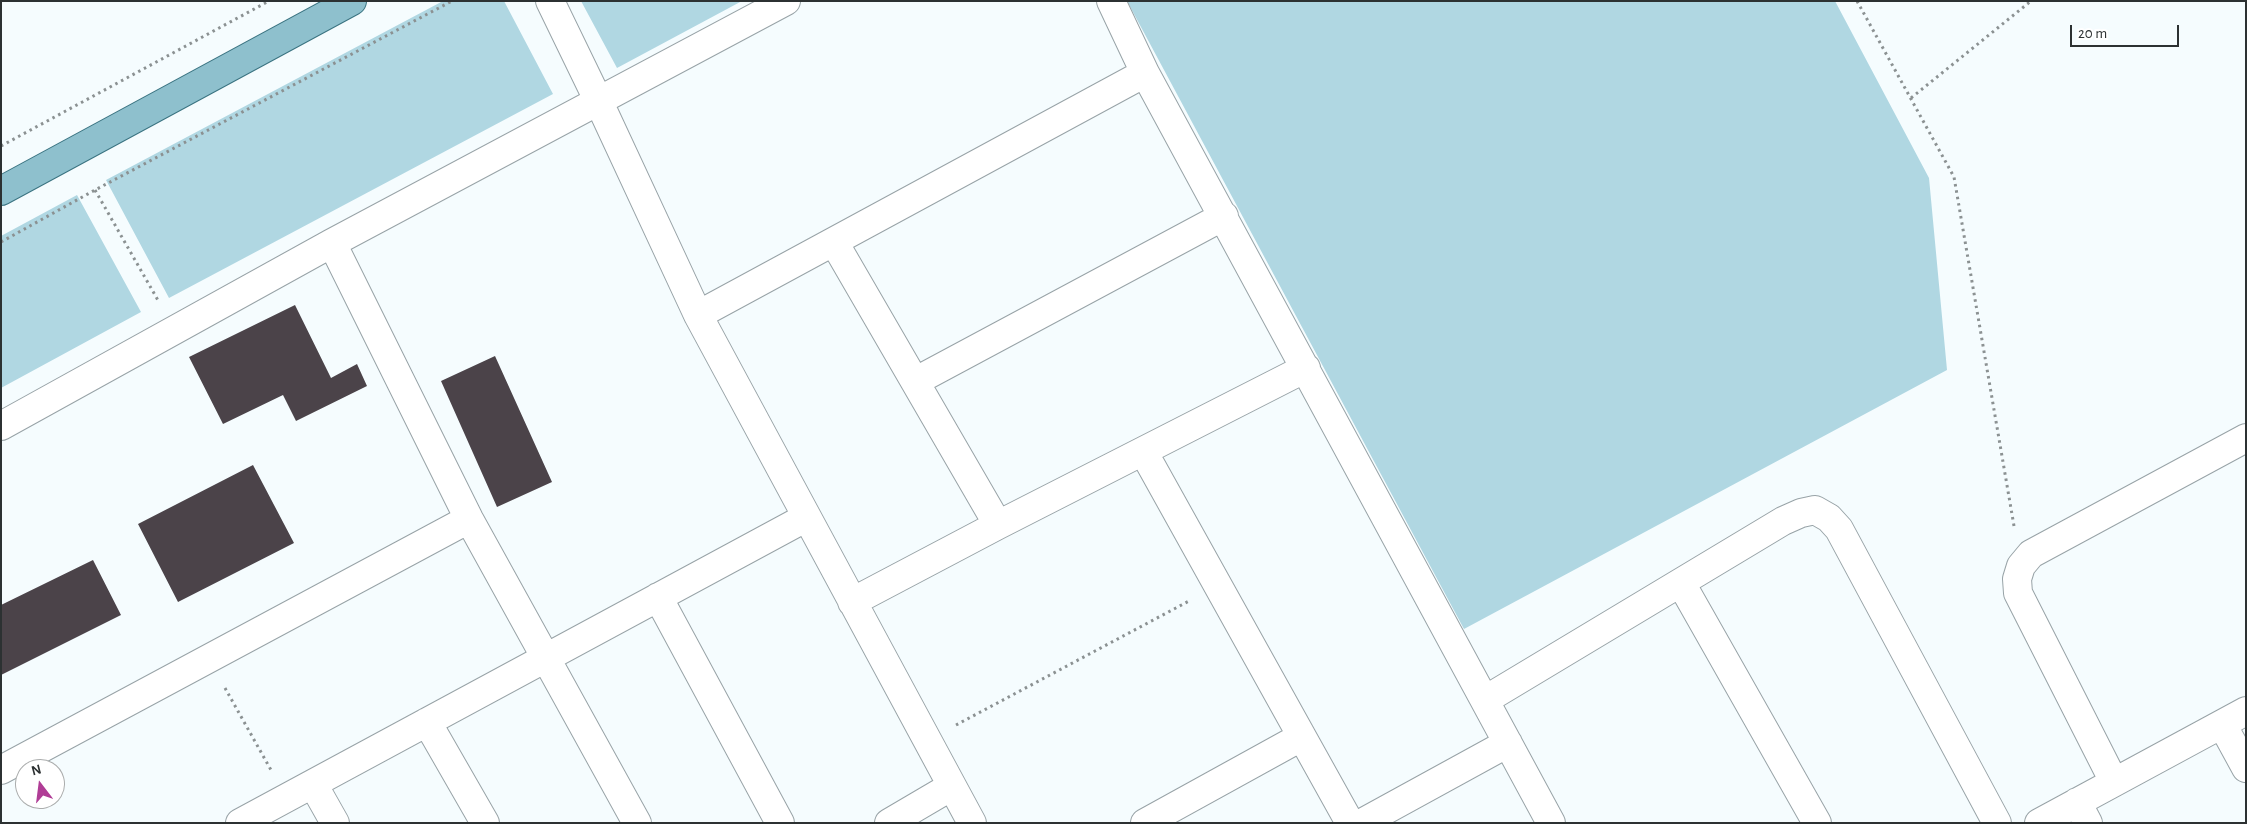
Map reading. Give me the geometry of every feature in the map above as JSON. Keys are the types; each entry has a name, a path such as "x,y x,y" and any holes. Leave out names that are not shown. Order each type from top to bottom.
{"main road":[{"path":"1,191 352,1"}],"street":[{"path":"550,1 698,315 972,823"},
{"path":"1,426 332,243 786,1"},
{"path":"1111,1 1145,73 1551,823"},
{"path":"698,315 1145,73"},
{"path":"916,381 1224,216"},
{"path":"834,242 998,525"},
{"path":"332,243 469,519 637,823"},
{"path":"852,602 998,525 1306,368"},
{"path":"2114,782 2018,593 2017,578 2021,566 2031,554 2246,438"},
{"path":"1143,451 1350,823"},
{"path":"1485,700 1682,584 1783,521 1801,513 1815,510 1829,518 1839,529 1997,823"},
{"path":"240,823 807,517"},
{"path":"1,770 469,519"},
{"path":"1682,584 1817,823"},
{"path":"658,598 780,823"},
{"path":"2039,823 2082,812 2114,782 2246,711"},
{"path":"427,722 485,823"},
{"path":"2222,724 2246,768"},
{"path":"1153,821 1301,737"},
{"path":"1362,823 1508,742"},
{"path":"313,784 335,823"},
{"path":"889,823 952,786"}],"path":[{"path":"1,146 269,1"},
{"path":"1,242 95,190 452,1"},
{"path":"1858,1 1954,177 2021,566"},
{"path":"1911,98 2031,1"},
{"path":"95,190 159,302"},
{"path":"927,741 1217,586"},
{"path":"208,659 287,798"}],"shaded area":[{"path":"443,1 504,1 553,94 169,298 106,180"},
{"path":"581,1 742,1 617,68"},
{"path":"1127,1 1835,1 1929,178 1947,370 1464,629"},
{"path":"77,195 141,312 1,388 1,236"}],"building":[{"path":"295,305 331,378 357,364 367,386 296,421 283,395 223,424 189,357"},
{"path":"495,356 552,482 497,507 441,381"},
{"path":"253,465 294,543 178,602 138,524"},
{"path":"93,560 121,615 1,675 1,605"}]}
